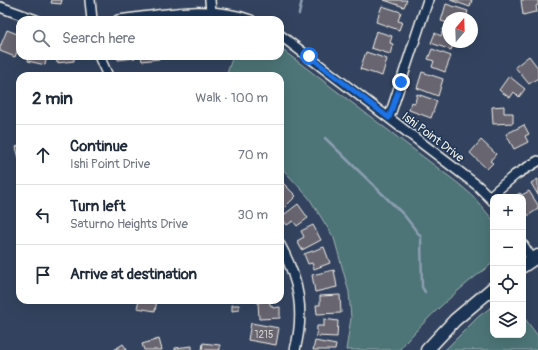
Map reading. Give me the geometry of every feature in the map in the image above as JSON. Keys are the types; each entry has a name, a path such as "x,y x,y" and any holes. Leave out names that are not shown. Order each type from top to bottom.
{"main road":[{"path":"427,350 455,320 490,291"}],"street":[{"path":"90,0 92,16"},
{"path":"210,0 210,12"},
{"path":"389,118 428,0"},
{"path":"0,7 25,16"},
{"path":"156,16 195,12 210,12 237,16"},
{"name":"Ishi Point Drive","path":"284,38 478,186 490,198"},
{"path":"101,60 106,72"},
{"path":"496,194 515,175 538,161"},
{"path":"526,251 531,260"},
{"path":"284,253 291,268 300,297 300,333 295,350"}],"green space":[{"path":"284,51 459,184 473,196 490,216 490,265 443,304 399,350 346,350 351,318 349,292 334,238 309,198 284,170 284,72 227,72 232,60 284,60"},
{"path":"490,308 490,338 526,338 526,320 538,336 538,350 445,350 479,316"}],"building":[{"path":"52,0 62,0 61,4 51,3"},
{"path":"384,0 407,0 404,7"},
{"path":"450,0 472,0 470,7"},
{"path":"521,0 538,0 538,5 536,6 537,12 523,15"},
{"path":"446,4 468,11 468,12 444,12"},
{"path":"382,6 401,12 398,21 402,22 399,30 376,22"},
{"path":"7,30 16,33 15,57 0,51 0,47"},
{"path":"376,31 392,36 390,43 393,44 390,54 371,48"},
{"path":"442,32 442,47 431,43 435,33 441,36"},
{"path":"432,49 451,56 445,72 432,67 434,61 428,59"},
{"path":"366,52 387,59 382,76 360,69"},
{"path":"529,56 538,68 538,78 529,84 515,67"},
{"path":"28,60 46,60 45,65"},
{"path":"57,60 74,60 74,61 57,63"},
{"path":"422,72 443,79 438,96 417,88"},
{"path":"509,76 525,89 519,97 514,92 510,98 499,90"},
{"path":"417,94 437,101 431,118 409,110 411,102 415,103"},
{"path":"504,106 504,113 513,113 513,123 493,124 492,107"},
{"path":"524,125 529,134 525,136 528,142 514,149 506,134"},
{"path":"481,140 496,154 490,161 493,163 487,169 470,153"},
{"path":"538,179 538,195 531,183"},
{"path":"284,184 296,196 284,208"},
{"path":"529,191 538,205 538,209 526,217 526,194 524,194"},
{"path":"298,204 308,218 297,226 293,221 287,225 284,221 284,215"},
{"path":"313,225 321,240 302,250 297,241 304,237 301,231"},
{"path":"324,247 330,263 314,269 312,263 308,264 304,254"},
{"path":"334,270 337,287 315,292 312,275"},
{"path":"340,295 341,313 317,314 316,305 320,305 320,296"},
{"path":"138,304 156,304 155,311 137,308"},
{"path":"258,304 270,304 273,308 280,307 280,318 259,319"},
{"path":"232,305 239,305 239,310 232,311"},
{"path":"324,319 338,321 337,337 316,336 317,326 324,326"},
{"path":"251,323 279,328 276,345 248,340"},
{"path":"159,339 162,350 144,350 142,344"},
{"path":"315,341 336,345 335,350 313,350"},
{"path":"203,343 220,345 220,350 202,350"},
{"path":"123,344 127,350 114,350"},
{"path":"192,346 192,350 175,350 175,348"}],"waterway":[{"path":"299,14 302,0"},
{"path":"325,138 404,215 421,237 422,287 425,292"}],"route":[{"path":"309,56 389,118 401,82"}]}
